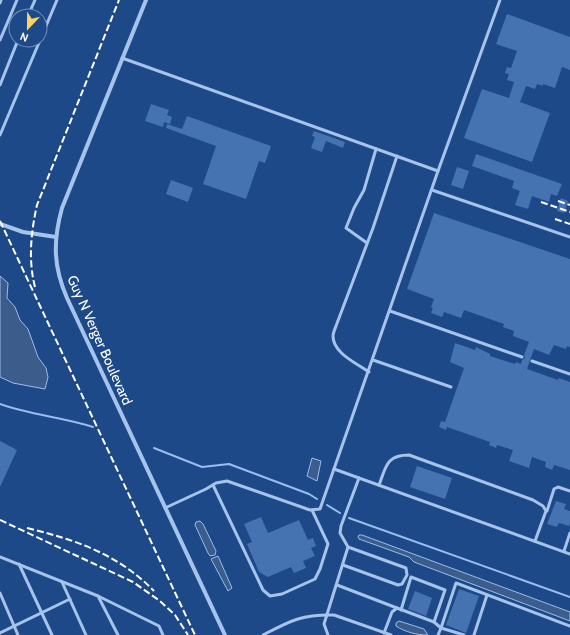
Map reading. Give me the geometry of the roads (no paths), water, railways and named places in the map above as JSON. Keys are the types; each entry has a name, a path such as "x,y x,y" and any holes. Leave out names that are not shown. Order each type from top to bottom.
{"street":[{"name":"Guy N Verger Boulevard","path":"146,0 62,208 56,237 55,254 61,285 225,635"},
{"path":"0,224 23,232 56,237"}],"lane":[{"path":"0,4 2,0"},
{"path":"0,40 17,0"},
{"path":"0,135 57,0"},
{"path":"165,508 213,485 227,481 312,510 320,509 438,171 500,0"},
{"path":"0,85 15,48"},
{"path":"122,58 438,171"},
{"path":"367,243 346,228 354,208 364,190 376,149"},
{"path":"369,372 340,352 335,344 333,336 397,156"},
{"path":"432,190 570,237"},
{"path":"390,311 522,357"},
{"path":"373,360 451,387"},
{"path":"532,361 570,374"},
{"path":"379,485 388,462 395,457 409,455 533,500 543,506 546,511"},
{"path":"334,469 570,554"},
{"path":"343,565 398,585 402,584 407,575 406,568 348,547 340,532 359,478"},
{"path":"213,485 263,590 270,596 282,594 315,579 320,569 328,544 312,510"},
{"path":"535,541 554,489 558,487 570,491"},
{"path":"564,552 570,533"},
{"path":"328,635 324,624 348,547"},
{"path":"0,557 98,596 160,626 163,635"},
{"path":"19,564 52,635"},
{"path":"401,610 411,577 445,590 434,622"},
{"path":"62,582 86,635"},
{"path":"438,635 456,583 570,626"},
{"path":"337,585 434,622 440,628 464,635"},
{"path":"0,593 18,635"},
{"path":"474,635 487,595"},
{"path":"98,596 118,635"},
{"path":"0,633 70,599"},
{"path":"384,633 392,612 397,608"},
{"path":"264,635 285,623 303,616 311,615 334,615 391,635"}],"water":[{"path":"0,276 8,283 7,298 15,307 20,320 28,329 38,357 46,368 48,377 45,389 13,383 0,377"},
{"path":"312,458 321,461 317,481 307,476"},
{"path":"200,521 203,524 216,551 215,555 210,556 208,553 195,525 196,522"},
{"path":"359,535 570,612 570,621 414,562 409,557 359,539"},
{"path":"218,556 232,588 228,591 211,559"},
{"path":"399,621 424,629 428,635 415,634 403,630 396,626 396,623"}],"waterway":[{"path":"0,404 23,411 93,427"},
{"path":"154,448 202,467 229,464 309,494 317,499"},
{"path":"327,505 340,513"},
{"path":"349,518 570,597"}],"railway":[{"path":"35,287 31,246 37,205 119,0"},
{"path":"558,201 570,205"},
{"path":"541,202 570,212"},
{"path":"555,219 570,224"},
{"path":"0,221 195,635"},
{"path":"0,520 133,582 160,601 175,615 188,635"},
{"path":"27,528 79,543 95,550 126,567 154,591"}]}
